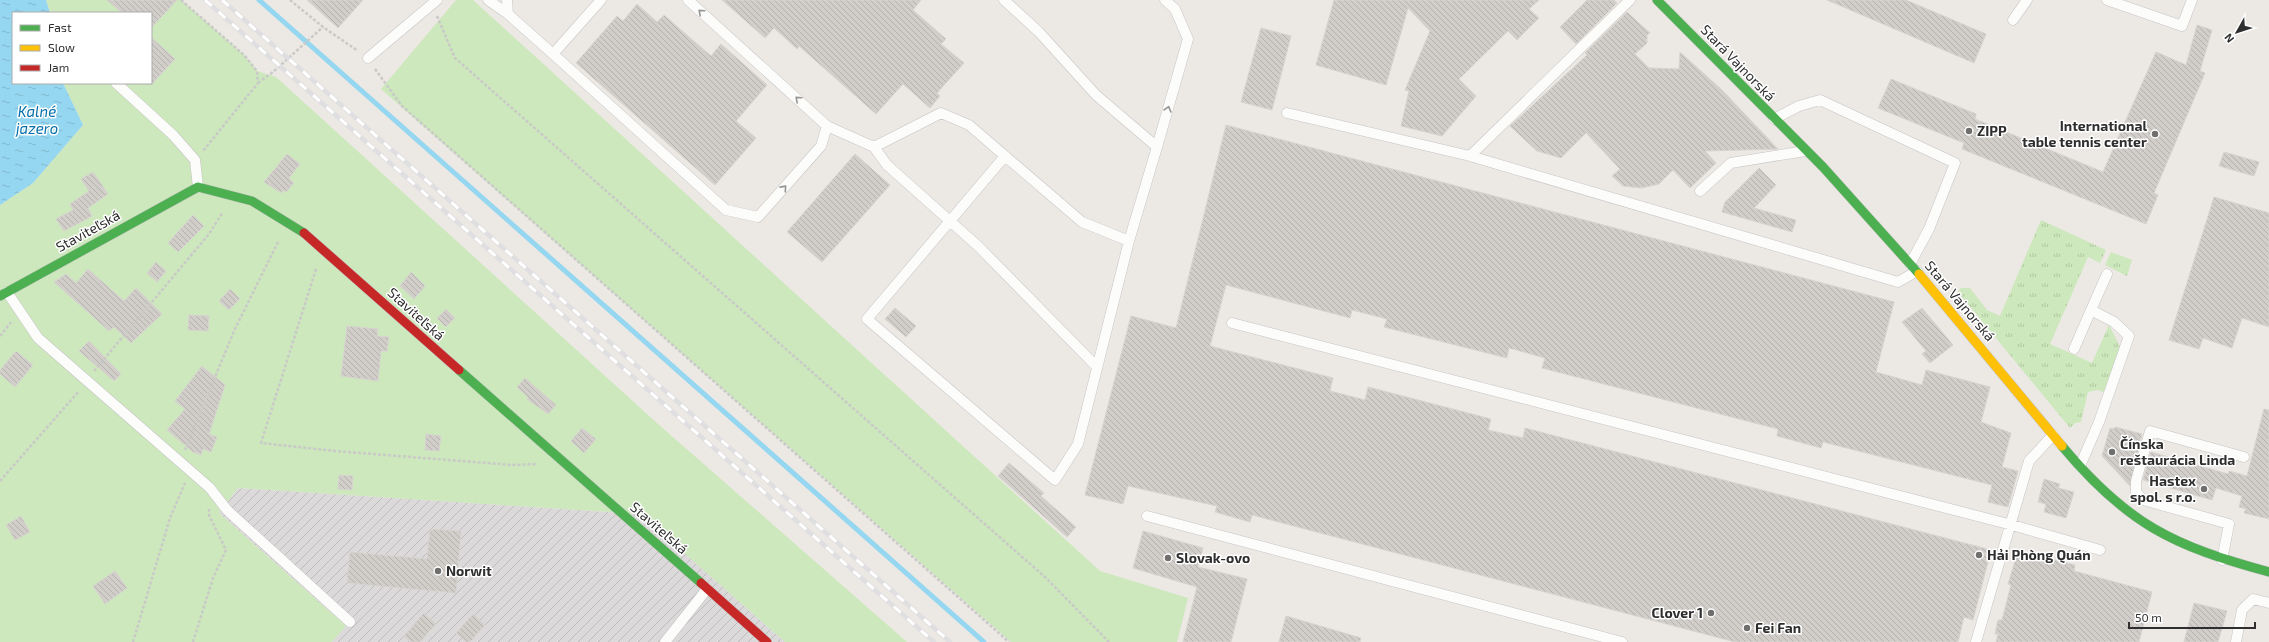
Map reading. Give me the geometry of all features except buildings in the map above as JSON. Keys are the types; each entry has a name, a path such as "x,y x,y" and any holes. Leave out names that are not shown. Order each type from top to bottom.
{"street":[{"name":"Stará Vajnorská","path":"1657,0 1805,151 1914,267 2052,435 2115,501 2155,532 2180,545 2222,560 2269,572"},
{"name":"Staviteľská","path":"3,294 198,187 252,201 308,237 767,642"}],"lane":[{"path":"488,0 508,14 726,210 758,217 821,146 827,126"},
{"path":"507,0 508,14"},
{"path":"553,54 601,0"},
{"path":"688,0 827,126 874,147 887,165 949,222 978,246 1097,367"},
{"path":"1004,0 1039,32 1096,95 1157,147"},
{"path":"1005,156 867,319 1055,480 1078,444 1129,240 1188,39 1175,9 1165,0"},
{"path":"1470,156 1630,0"},
{"path":"2013,20 2027,0"},
{"path":"2106,0 2182,26 2192,0"},
{"path":"368,58 434,2"},
{"path":"117,84 173,135 195,160 198,187"},
{"path":"1287,113 1470,156 1898,282 1914,267 1955,163 1820,100 1799,106 1774,119"},
{"path":"874,147 941,113 969,125 1082,222 1129,240"},
{"path":"1700,191 1731,163 1805,151"},
{"path":"2074,349 2107,274"},
{"path":"3,294 20,311 38,338 210,488 227,510 350,622"},
{"path":"2080,466 2099,422 2129,336 2114,322 2091,310"},
{"path":"1232,324 2012,525 2100,550"},
{"path":"2222,560 2229,524 2143,500 2136,492 2136,481 2150,431 2244,457"},
{"path":"1976,642 2012,525 2029,461 2052,435"},
{"path":"1147,516 1622,642"},
{"path":"665,642 707,589"},
{"path":"2236,642 2242,610 2253,599 2269,603"}],"path":[{"path":"181,0 244,55 257,71 258,83"},
{"path":"290,0 323,27 368,58 402,106 1009,642"},
{"path":"434,2 455,58 1045,578 1109,642"},
{"path":"195,160 258,83 273,72 323,27"},
{"path":"87,380 209,234 233,196"},
{"path":"180,462 234,331 287,223"},
{"path":"313,278 261,443 335,451 512,465"},
{"path":"0,336 20,311"},
{"path":"0,480 74,397"},
{"path":"133,642 170,518 181,490"},
{"path":"193,642 213,578 226,550 209,515"}],"shaded area":[{"path":"238,488 640,514 785,642 332,642 346,626 219,513"}],"green space":[{"path":"46,0 181,0 244,55 257,71 276,77 658,424 907,642 785,642 640,514 238,488 219,513 346,626 332,642 0,642 0,205 33,183 83,125 63,84 152,84 152,12 50,12"},
{"path":"456,0 473,0 1100,571 1188,598 1177,642 1011,642 381,89"},
{"path":"2041,220 2106,250 2100,263 2088,257 2050,344 2092,363 2109,325 2120,347 2106,393 2098,390 2088,392 2081,422 2075,423 2070,428 1958,292 1961,288 1970,288 1987,310 2000,316"},
{"path":"2111,252 2132,260 2127,276 2105,265"}],"water":[{"name":"Kalné jazero","path":"0,0 46,0 50,12 12,12 12,84 63,84 83,125 33,183 0,205"}],"waterway":[{"path":"259,0 984,642"}],"railway":[{"path":"205,0 934,642"},
{"path":"222,0 950,642"}],"traffic: fast":[{"path":"1657,0 1823,167 1919,274"},
{"path":"0,296 198,187 252,201 304,233"},
{"path":"459,370 701,583"},
{"path":"2062,446 2108,495 2131,513 2154,528 2178,541 2205,552 2269,572"}],"traffic: slow":[{"path":"1919,274 2062,446"}],"traffic: jam":[{"path":"304,233 459,370"},
{"path":"701,583 767,642"}],"place":[{"name":"ZIPP","path":"1969,131"},
{"name":"International table tennis center","path":"2155,134"},
{"name":"Čínska reštaurácia Linda","path":"2112,452"},
{"name":"Hastex spol. s r.o.","path":"2204,489"},
{"name":"Hải Phòng Quán","path":"1979,555"},
{"name":"Slovak-ovo","path":"1168,558"},
{"name":"Norwit","path":"438,571"},
{"name":"Clover 1","path":"1711,613"},
{"name":"Fei Fan","path":"1747,628"}]}
